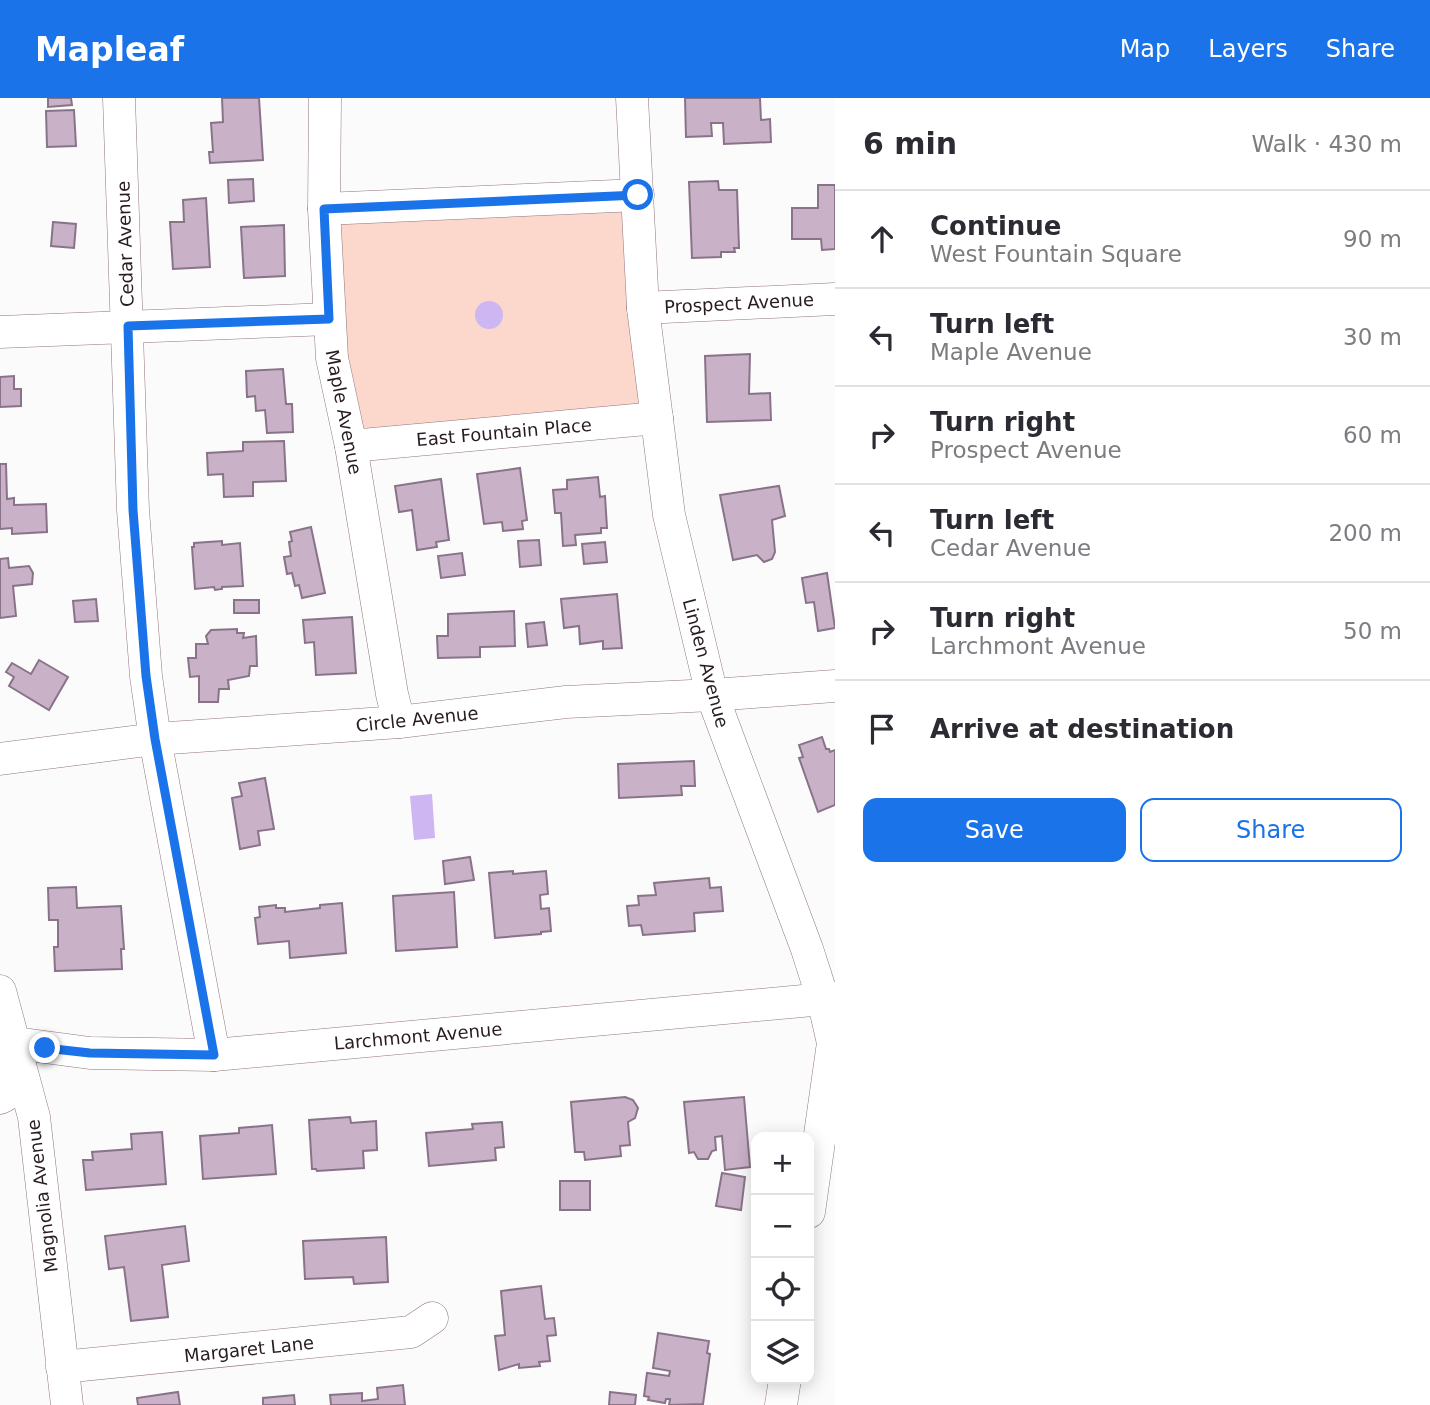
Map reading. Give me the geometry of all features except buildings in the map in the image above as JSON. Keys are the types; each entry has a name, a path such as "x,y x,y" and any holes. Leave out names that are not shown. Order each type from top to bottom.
{"street":[{"name":"Cedar Avenue","path":"119,98 133,510 146,676 155,739 214,1055"},
{"name":"Maple Avenue","path":"325,98 324,209 332,358 351,446 399,722"},
{"name":"Linden Avenue","path":"632,98 643,308 669,515 712,695 807,949 829,999 833,1043 811,1195"},
{"path":"324,209 638,195"},
{"name":"Prospect Avenue","path":"643,308 835,299"},
{"path":"0,332 329,319"},
{"name":"East Fountain Place","path":"351,446 657,418"},
{"name":"Circle Avenue","path":"0,759 155,739 399,722 566,702 835,686"},
{"name":"Magnolia Avenue","path":"0,990 7,1042 34,1117 66,1405"},
{"name":"Larchmont Avenue","path":"7,1042 90,1053 214,1055 829,999"},
{"path":"0,1098 4,1096 7,1042"},
{"name":"Margaret Lane","path":"62,1367 411,1332 432,1318"},
{"path":"781,1405 784,1384"}],"shaded area":[{"path":"632,203 649,412 355,439 333,215"},
{"path":"489,301 499,305 503,315 499,325 489,329 479,325 475,315 479,305"},
{"path":"432,794 435,838 414,840 410,796"}],"route":[{"path":"45,1048 90,1053 214,1055 155,739 146,676 133,510 128,326 329,319 324,209 638,195"}]}
